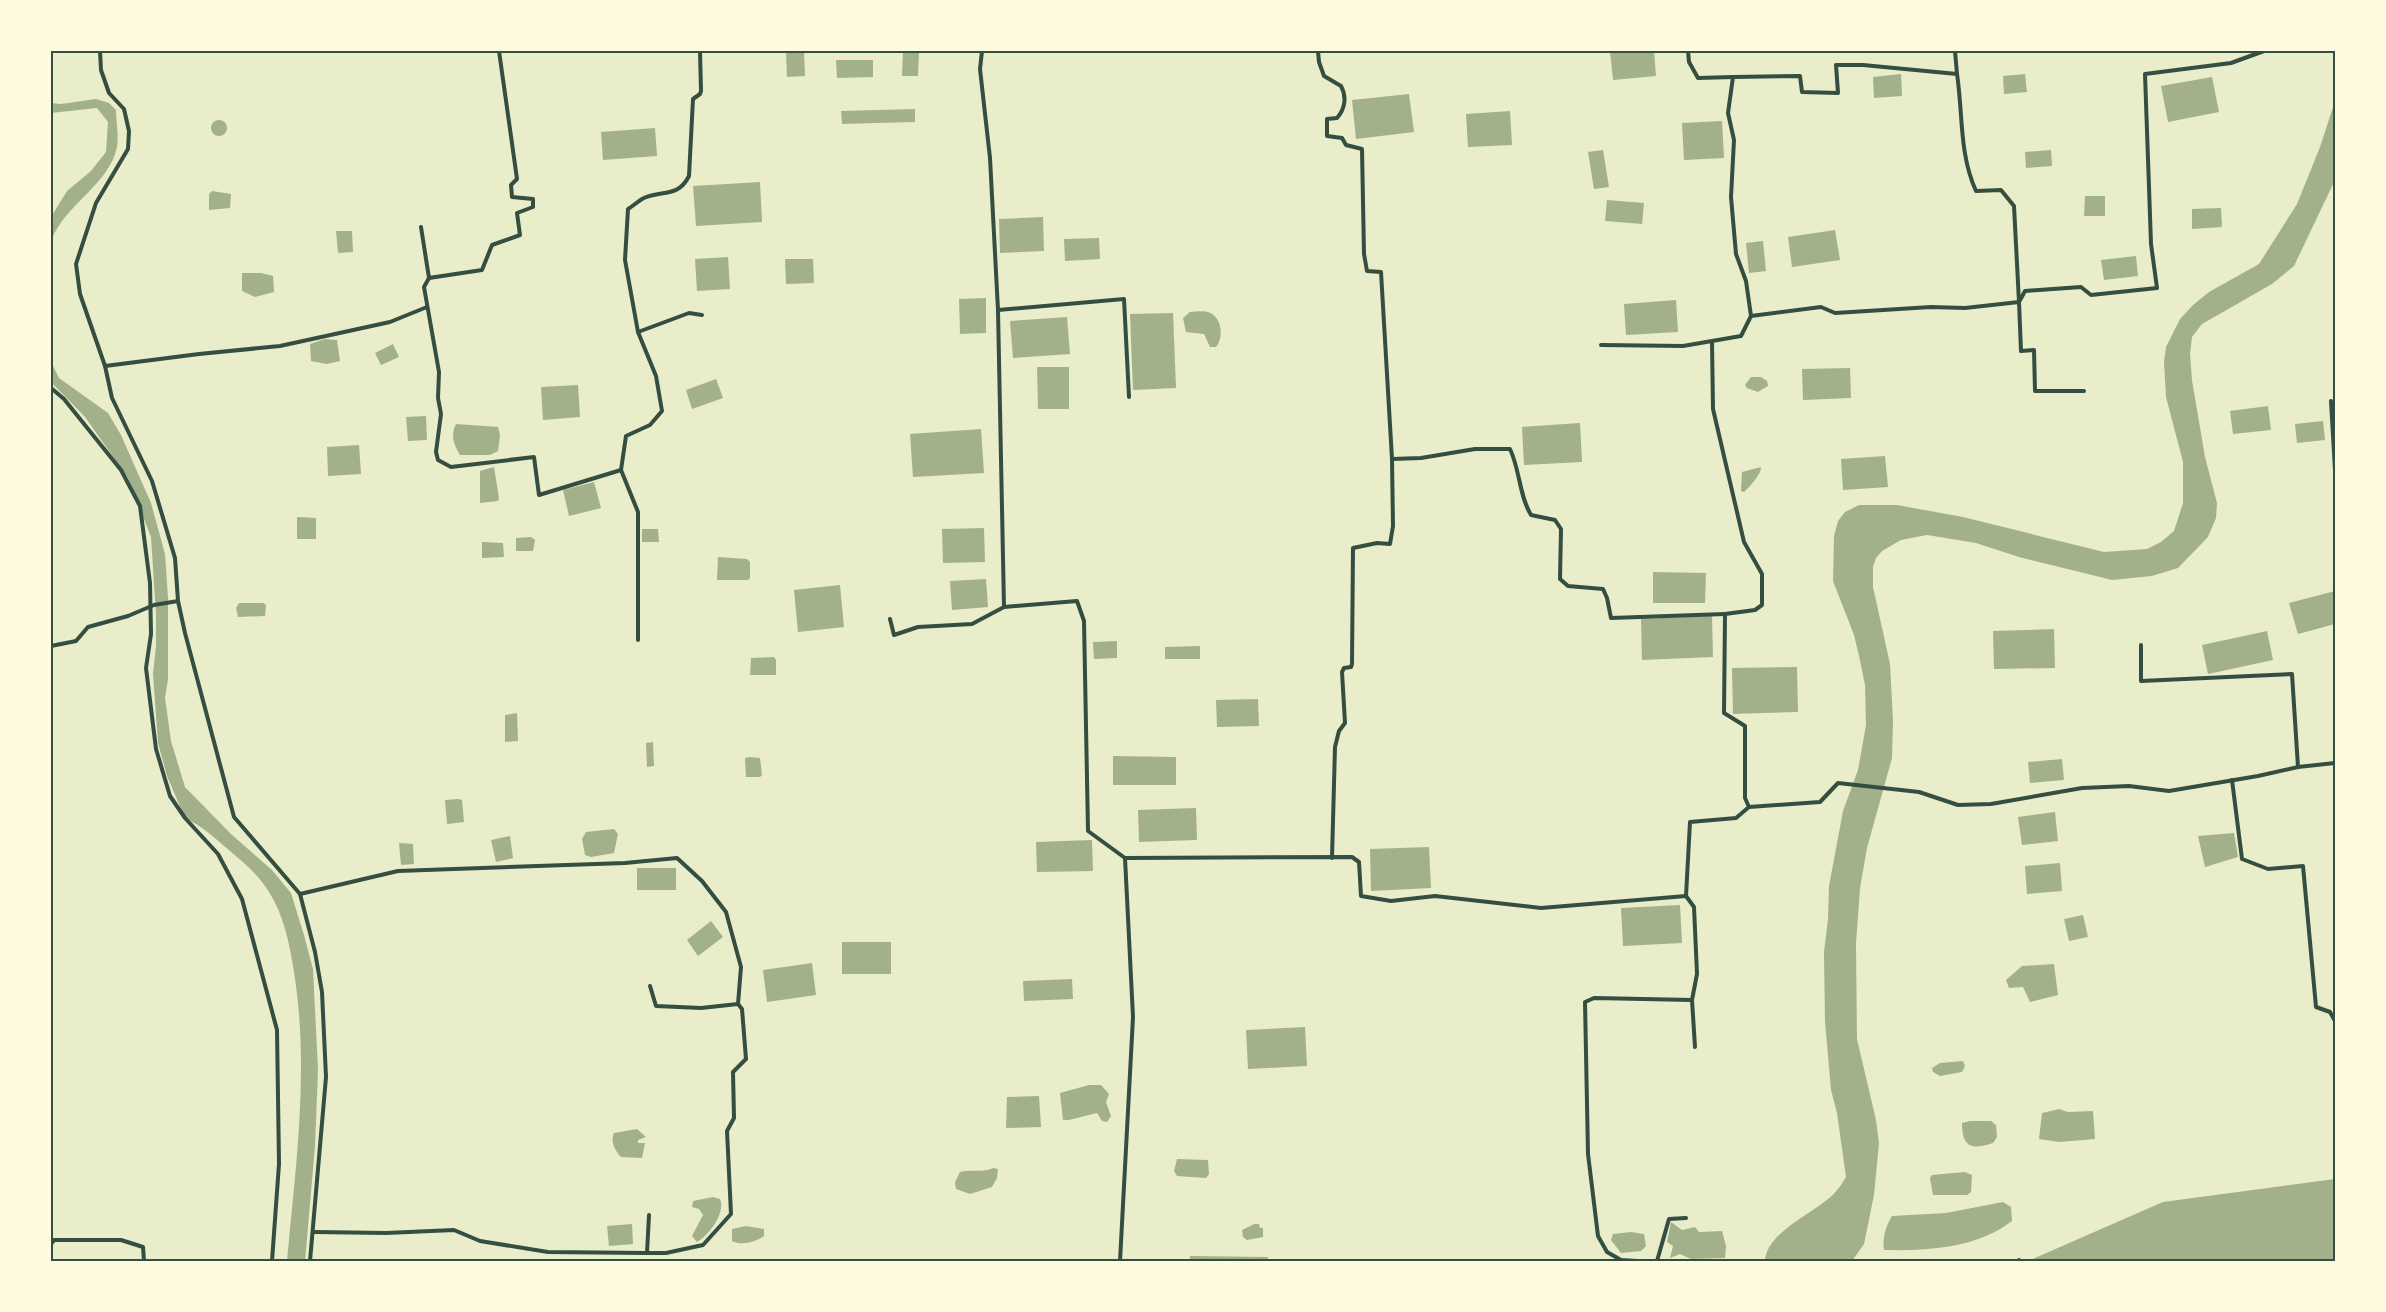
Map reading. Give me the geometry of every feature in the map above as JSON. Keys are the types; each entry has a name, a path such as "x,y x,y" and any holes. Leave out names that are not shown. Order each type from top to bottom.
{"street":[{"path":"100,51 100,70 109,93 124,109 129,131 128,149 96,203 76,264 80,294 105,366 112,398 152,481 175,558 178,601 185,633 234,817 300,894 315,952 322,992 326,1077 310,1261"},
{"path":"429,278 482,270 492,245 520,235 517,213 534,207 533,199 512,197 511,185 517,179 499,51"},
{"path":"639,640 638,512 621,470 626,436 650,425 662,411 656,376 638,332 625,260 627,209 644,198 676,191 685,184 689,176 693,99 701,91 700,51"},
{"path":"982,51 980,69 990,158 998,310 1004,607"},
{"path":"1318,51 1324,76 1341,86 1345,101 1343,112 1337,118 1327,119 1327,136 1342,138 1346,145 1362,149 1364,254 1367,272 1381,272 1394,526 1390,544 1377,543 1353,549 1352,664 1351,667 1344,668 1342,672 1345,723 1339,730 1335,747 1332,858"},
{"path":"1688,51 1689,62 1698,78 1800,76 1802,92 1838,93 1836,65 1863,65 1957,74"},
{"path":"1955,51 1961,105 1962,142 1971,181 1976,191 2001,190 2014,206 2021,351 2034,350 2036,391 2084,391"},
{"path":"2019,302 2025,291 2081,287 2091,295 2157,288 2151,244 2145,74 2231,63 2264,51"},
{"path":"1600,345 1683,346 1712,342 1741,336 1751,316 1746,281 1736,254 1731,197 1734,140 1728,113 1733,77"},
{"path":"421,227 429,278 424,287 439,372 438,398 441,414 436,452 438,460 451,468 534,456 539,495 621,470"},
{"path":"998,310 1124,298 1129,397"},
{"path":"1751,316 1821,307 1835,313 1931,307 1965,308 2019,302"},
{"path":"105,366 280,346 390,322 427,307"},
{"path":"638,332 689,313 702,315"},
{"path":"1392,459 1421,458 1485,448 1510,449 1516,462 1524,503 1531,515 1555,520 1561,529 1560,579 1568,586 1603,589 1611,618 1725,614 1755,610 1762,605 1762,574 1744,542 1713,409 1712,342"},
{"path":"51,388 64,399 121,470 140,506 152,605 146,668 156,749 170,796 185,818 218,854 242,899 277,1030 279,1164 272,1261"},
{"path":"2331,401 2335,470"},
{"path":"51,646 76,641 88,627 128,616 152,605 178,601"},
{"path":"890,619 894,635 918,627 972,624 1004,607 1077,601 1084,621 1088,831 1125,858 1352,857 1359,862 1361,896 1391,901 1435,896 1541,908 1686,896"},
{"path":"1725,614 1724,713 1745,726 1745,798 1749,807"},
{"path":"2141,645 2141,681 2292,674 2298,767"},
{"path":"1695,1047 1692,1000 1697,974 1694,907 1686,896 1690,822 1736,818 1749,807 1820,802 1838,783 1919,792 1958,805 1991,804 2082,788 2129,786 2169,791 2298,767 2335,763"},
{"path":"2232,780 2242,859 2268,869 2303,866 2316,1007 2330,1012 2335,1021"},
{"path":"300,894 398,871 625,863 677,858 702,881 726,912 741,968 738,1004 742,1009 746,1059 733,1072 734,1118 727,1131 731,1214 703,1245 666,1253 548,1252 480,1241 454,1230 386,1233 313,1232"},
{"path":"1120,1261 1133,1017 1125,858"},
{"path":"650,986 656,1006 701,1008 738,1004"},
{"path":"1637,1261 1621,1260 1607,1252 1598,1236 1588,1154 1585,1002 1594,998 1692,1000"},
{"path":"2330,1012 2335,1009"},
{"path":"647,1253 649,1215"},
{"path":"1657,1261 1669,1219 1686,1218"},
{"path":"51,1244 54,1240 121,1240 143,1247 144,1261"},
{"path":"1995,1261 2007,1261"}],"shaded area":[{"path":"786,51 804,51 805,76 787,77"},
{"path":"903,51 919,51 918,76 902,76"},
{"path":"1610,51 1654,51 1656,76 1613,80"},
{"path":"836,60 873,60 873,77 837,78"},
{"path":"1901,74 1902,96 1874,98 1873,77"},
{"path":"2025,74 2027,92 2004,94 2003,76"},
{"path":"2212,77 2219,112 2168,122 2161,86"},
{"path":"1409,94 1414,132 1356,139 1352,100"},
{"path":"96,99 109,103 116,110 117,147 105,173 66,216 51,241 51,217 67,191 91,171 106,152 108,122 97,108 51,113 51,103 61,104"},
{"path":"2335,101 2335,180 2294,266 2272,284 2202,324 2192,337 2190,354 2192,380 2205,457 2217,503 2216,518 2208,537 2178,568 2152,576 2112,580 2019,557 1976,543 1927,535 1901,540 1882,551 1876,558 1873,567 1873,587 1890,664 1892,758 1867,848 1860,888 1856,944 1857,1039 1876,1120 1879,1143 1874,1195 1864,1244 1852,1261 1765,1261 1767,1251 1780,1234 1831,1197 1846,1177 1837,1113 1831,1090 1825,1021 1824,952 1829,886 1843,811 1858,770 1866,725 1865,685 1859,656 1854,635 1833,581 1834,536 1838,521 1845,512 1859,505 1897,505 1963,517 2104,552 2147,549 2161,542 2174,531 2183,503 2183,462 2166,397 2164,362 2166,347 2180,319 2193,305 2209,292 2259,264 2297,204 2320,147"},
{"path":"915,109 915,122 842,124 841,111"},
{"path":"1510,111 1512,145 1468,147 1466,114"},
{"path":"219,120 225,122 227,128 225,134 219,136 213,134 211,128 213,122"},
{"path":"1722,121 1724,158 1684,160 1682,123"},
{"path":"655,128 657,156 603,160 601,132"},
{"path":"1603,150 1609,187 1594,189 1588,152"},
{"path":"2051,150 2052,166 2026,168 2025,152"},
{"path":"760,182 762,222 696,226 693,186"},
{"path":"212,191 231,194 230,208 209,210 209,194"},
{"path":"2085,196 2105,196 2105,216 2084,216"},
{"path":"1607,200 1644,203 1642,224 1605,221"},
{"path":"2221,208 2222,227 2192,229 2192,209"},
{"path":"1043,217 1044,251 1000,253 999,219"},
{"path":"1835,230 1840,260 1792,267 1788,237"},
{"path":"336,231 352,231 353,252 338,253"},
{"path":"1099,238 1100,259 1065,261 1064,239"},
{"path":"1763,241 1766,271 1749,273 1746,243"},
{"path":"2136,256 2138,276 2104,280 2101,260"},
{"path":"728,257 730,289 697,291 695,259"},
{"path":"785,259 813,259 814,283 786,284"},
{"path":"242,273 261,273 273,276 274,292 255,297 242,291"},
{"path":"986,298 986,333 960,334 959,299"},
{"path":"1676,300 1678,332 1626,335 1624,304"},
{"path":"1190,312 1208,312 1217,319 1221,334 1216,347 1210,347 1204,334 1186,332 1183,318"},
{"path":"1173,313 1176,388 1133,390 1130,314"},
{"path":"1067,317 1070,354 1013,358 1010,321"},
{"path":"325,339 337,340 340,361 327,364 311,361 310,344"},
{"path":"393,344 399,357 381,365 375,353"},
{"path":"51,362 59,378 108,413 121,435 151,503 165,554 168,598 168,679 165,698 171,741 185,787 231,834 272,870 291,893 304,935 313,969 318,1070 315,1146 305,1261 287,1261 301,1076 298,1003 285,928 274,900 255,874 208,832 185,818 167,776 158,743 153,674 156,614 151,537 128,478 85,417 51,382"},
{"path":"1037,367 1069,367 1069,409 1038,409"},
{"path":"1850,368 1851,398 1803,400 1802,369"},
{"path":"1751,377 1761,377 1767,381 1768,386 1758,392 1747,388 1745,385"},
{"path":"716,379 723,398 692,409 686,390"},
{"path":"578,385 580,417 543,420 541,387"},
{"path":"2268,406 2271,430 2233,434 2230,411"},
{"path":"426,416 427,440 408,441 406,417"},
{"path":"2323,421 2325,440 2297,443 2295,424"},
{"path":"1580,423 1582,462 1524,465 1522,427"},
{"path":"456,424 498,427 500,435 498,451 490,455 460,455 454,440 453,432"},
{"path":"981,429 984,473 913,477 910,434"},
{"path":"359,445 361,474 328,476 327,447"},
{"path":"1885,456 1888,487 1843,490 1841,459"},
{"path":"494,467 498,501 480,503 480,471"},
{"path":"1761,467 1752,484 1744,492 1741,491 1742,472"},
{"path":"594,482 601,508 569,516 563,490"},
{"path":"297,517 316,518 316,539 297,539"},
{"path":"984,528 985,562 943,563 942,529"},
{"path":"642,529 658,529 659,542 642,542"},
{"path":"531,537 535,540 533,551 516,551 516,538"},
{"path":"482,542 503,543 504,557 482,558"},
{"path":"718,557 747,559 750,562 750,578 748,580 717,580"},
{"path":"1653,572 1706,573 1705,603 1653,603"},
{"path":"986,579 988,607 952,610 950,581"},
{"path":"840,585 844,627 798,632 794,590"},
{"path":"2335,591 2335,624 2298,634 2289,603"},
{"path":"239,603 263,603 266,605 265,616 238,617 236,608"},
{"path":"1712,616 1713,657 1642,660 1641,619"},
{"path":"2054,629 2055,668 1994,669 1993,631"},
{"path":"2267,631 2273,660 2208,674 2202,645"},
{"path":"1117,641 1117,658 1094,659 1093,642"},
{"path":"1200,646 1200,659 1165,659 1165,647"},
{"path":"774,657 776,675 750,675 751,658"},
{"path":"1797,667 1798,712 1733,714 1732,668"},
{"path":"1258,699 1259,726 1217,727 1216,700"},
{"path":"517,713 518,741 505,742 505,715"},
{"path":"653,742 654,766 647,767 646,743"},
{"path":"1113,756 1176,757 1176,785 1113,785"},
{"path":"745,758 760,758 762,775 760,777 746,777"},
{"path":"2062,759 2064,780 2030,783 2028,762"},
{"path":"445,800 462,800 464,822 447,824"},
{"path":"1196,808 1197,840 1139,842 1138,810"},
{"path":"2055,812 2058,841 2022,845 2018,817"},
{"path":"614,829 618,834 614,853 591,857 585,855 582,839 586,832"},
{"path":"2234,833 2238,857 2205,867 2198,836"},
{"path":"510,836 513,858 496,862 491,840"},
{"path":"1092,840 1093,871 1037,872 1036,842"},
{"path":"399,843 413,844 414,864 401,865"},
{"path":"1429,847 1431,888 1371,891 1370,849"},
{"path":"2060,863 2062,891 2027,894 2025,866"},
{"path":"637,868 676,868 676,890 637,890"},
{"path":"1680,905 1682,943 1623,946 1621,908"},
{"path":"2083,915 2088,937 2069,941 2064,919"},
{"path":"711,921 723,937 698,956 687,940"},
{"path":"842,942 891,942 891,974 842,974"},
{"path":"812,963 816,995 767,1002 763,970"},
{"path":"2054,964 2058,995 2030,1002 2023,987 2009,988 2006,980 2022,966"},
{"path":"1072,979 1073,999 1024,1001 1023,981"},
{"path":"1305,1027 1307,1066 1248,1069 1246,1030"},
{"path":"1963,1061 1965,1066 1962,1072 1940,1076 1933,1072 1932,1068 1940,1063"},
{"path":"1089,1085 1101,1085 1109,1094 1106,1102 1111,1116 1107,1122 1102,1121 1097,1113 1063,1120 1060,1093"},
{"path":"1039,1096 1041,1127 1006,1128 1007,1097"},
{"path":"2059,1109 2068,1112 2093,1111 2095,1139 2059,1142 2039,1139 2042,1113"},
{"path":"1991,1121 1996,1125 1997,1137 1993,1143 1974,1146 1966,1142 1962,1123"},
{"path":"637,1129 646,1137 638,1140 638,1143 645,1143 642,1158 621,1157 614,1146 614,1133"},
{"path":"1177,1159 1208,1160 1209,1174 1206,1178 1177,1176 1174,1171"},
{"path":"998,1169 997,1178 992,1187 970,1194 956,1189 955,1182 960,1172"},
{"path":"1965,1172 1972,1175 1971,1192 1967,1195 1933,1195 1930,1178 1932,1175"},
{"path":"2335,1179 2335,1261 2028,1261 2163,1202"},
{"path":"713,1197 720,1199 719,1217 711,1229 697,1242 692,1236 703,1215 699,1209 692,1207 693,1201"},
{"path":"2003,1202 2011,1207 2012,1221 1983,1237 1951,1246 1918,1250 1884,1250 1885,1232 1892,1216 1946,1213"},
{"path":"1671,1222 1682,1230 1695,1227 1699,1232 1722,1231 1726,1246 1725,1258 1691,1259 1680,1254 1670,1258 1673,1246 1667,1242"},
{"path":"632,1224 633,1244 609,1246 607,1226"},
{"path":"1259,1224 1260,1228 1263,1228 1263,1237 1247,1240 1243,1237 1242,1230"},
{"path":"746,1226 764,1229 764,1236 748,1243 732,1241 732,1229"},
{"path":"1631,1232 1644,1234 1646,1246 1641,1251 1621,1253 1611,1240 1613,1234"},
{"path":"1190,1256 1268,1257 1268,1261 1190,1261"}]}
